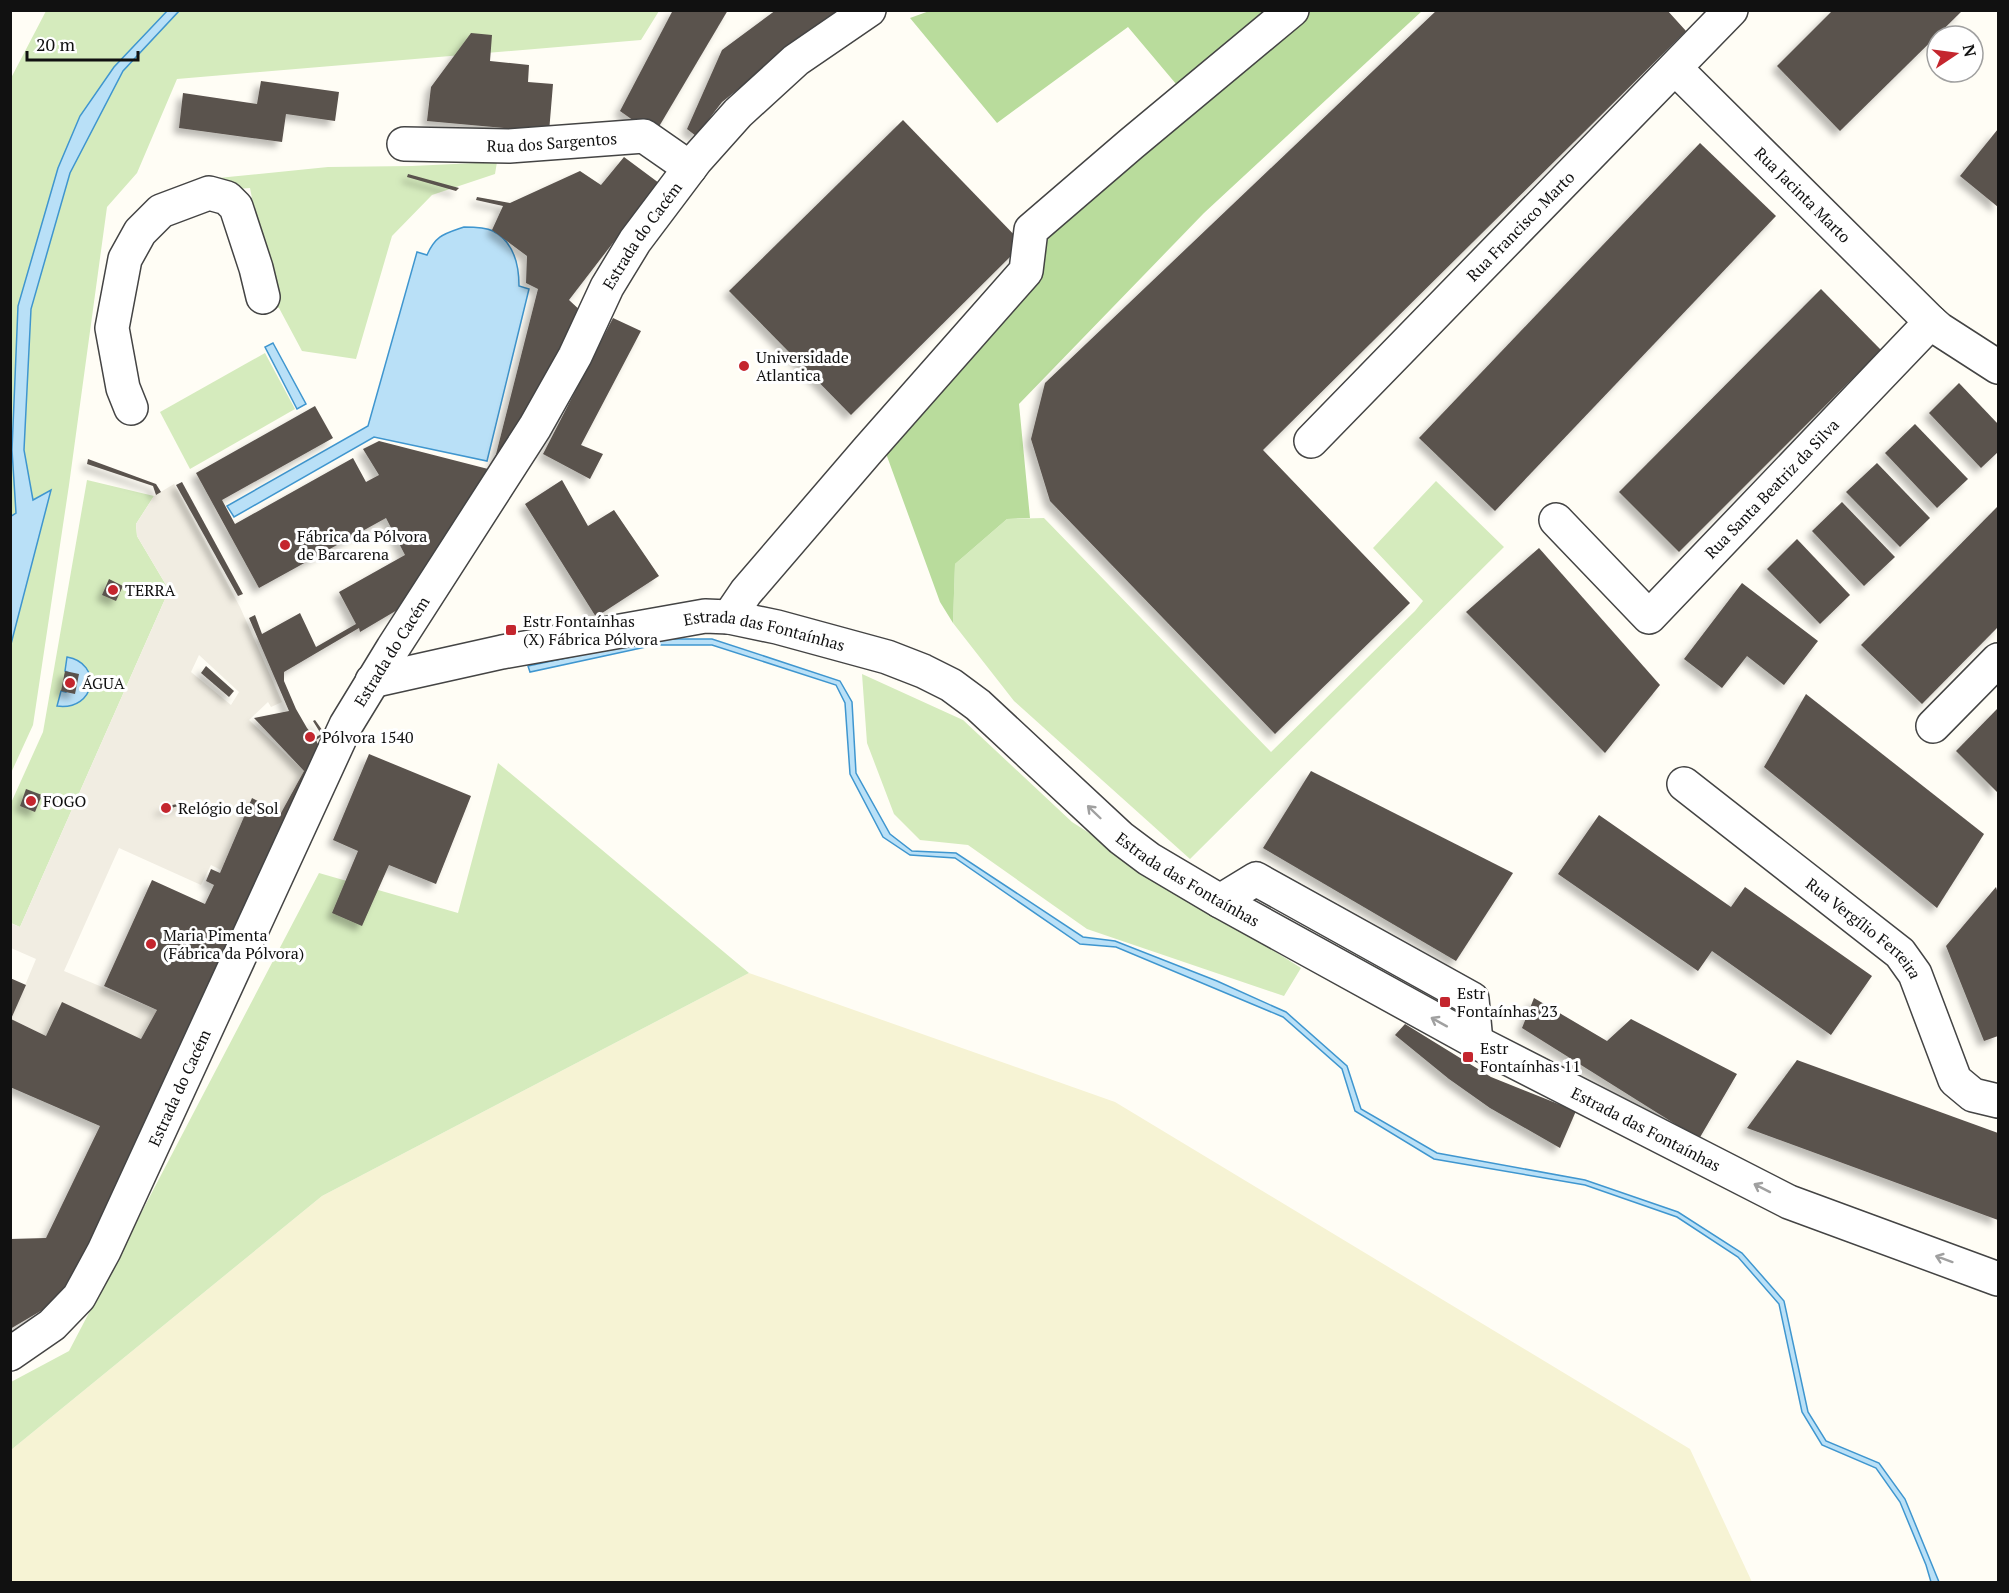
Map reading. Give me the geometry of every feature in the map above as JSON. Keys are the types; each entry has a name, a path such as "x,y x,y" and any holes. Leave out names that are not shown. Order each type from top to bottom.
{"street":[{"name":"Estrada do Cacém","path":"10,1354 52,1325 79,1297 104,1251 346,725 535,428 575,356 607,287 635,241 690,168 738,113 796,60 869,10"},
{"path":"729,617 746,592 1026,271 1031,230 1292,10"},
{"name":"Rua Francisco Marto","path":"1311,441 1731,10"},
{"name":"Rua Jacinta Marto","path":"1675,68 1930,322"},
{"name":"Rua dos Sargentos","path":"404,144 509,146 644,136 690,168"},
{"path":"131,408 123,387 112,328 125,259 140,232 161,211 209,193 227,198 236,207 263,297"},
{"path":"1930,322 1998,367"},
{"name":"Rua Santa Beatriz da Silva","path":"1556,520 1648,617 1930,322"},
{"name":"Estrada das Fontaínhas","path":"372,681 502,652 705,616 729,617 777,627 887,657 951,685 978,705 1121,838 1149,859 1220,901 1476,1042 1789,1202 1998,1279"},
{"path":"1933,726 1998,660"},
{"name":"Rua Vergílio Ferreira","path":"1684,784 1900,953 1915,974 1955,1080 1973,1095 1998,1101"}],"shaded area":[{"path":"174,484 240,607 282,702 271,707 268,702 249,720 304,771 281,813 252,798 221,870 211,865 201,885 119,848 64,971 157,1010 141,1039 46,1036 11,1019 36,959 11,948 10,923 20,927 169,590 137,536 136,524 154,496","holes":["199,655 239,692 231,705 191,672"]},
{"path":"749,973 1115,1102 1690,1449 1752,1582 11,1582 11,1450 322,1196"}],"green space":[{"path":"932,10 1422,11 1204,213 1019,404 1030,518 1007,519 955,564 953,623 940,602 880,437 1026,271 1031,230 1187,97 1128,27 997,123 910,18"},
{"path":"46,11 659,11 641,40 177,79 137,173 107,207 33,725 11,773 10,80"},
{"path":"497,162 495,174 432,195 392,236 356,359 302,351 279,308 273,306 250,188 225,190 218,178 328,167"},
{"path":"265,353 295,409 190,469 160,412"},
{"path":"87,480 154,496 136,524 137,536 169,590 20,927 11,923 11,803 43,732"},
{"path":"1436,481 1504,547 1190,859 1014,701 953,623 955,564 1007,519 1044,518 1271,752 1423,601 1373,548"},
{"path":"862,674 963,720 1072,822 1301,968 1284,996 1087,929 968,845 920,840 894,814 867,743"},
{"path":"498,763 749,973 322,1196 11,1450 11,1382 69,1351 319,873 458,913"}],"water":[{"path":"168,10 179,11 123,71 70,173 31,309 24,450 33,500 51,490 11,644 10,517 16,513 12,450 18,306 58,168 80,116 114,67"},
{"path":"464,227 493,231 506,241 514,255 519,286 529,289 487,461 374,437 234,517 227,506 368,426 417,252 427,255 437,239"},
{"path":"273,343 306,404 297,409 265,347"},
{"path":"656,639 712,639 840,681 852,702 856,773 890,834 912,851 956,853 1083,937 1115,941 1217,981 1286,1012 1347,1066 1361,1109 1437,1153 1585,1180 1678,1212 1742,1253 1784,1301 1808,1412 1826,1441 1879,1463 1905,1499 1939,1582 1931,1582 1900,1502 1876,1468 1822,1445 1802,1412 1779,1304 1738,1257 1677,1217 1585,1185 1434,1159 1355,1111 1342,1069 1283,1017 1116,947 1080,944 955,858 910,855 883,837 850,774 845,703 836,685 712,645 655,645 530,672 528,666"},
{"path":"67,657 79,661 86,668 90,676 90,686 87,694 80,701 70,706 57,706 61,691 66,692 69,673 65,671"}],"building":[{"path":"673,10 728,10 654,135 620,111"},
{"path":"776,10 838,10 722,102 696,136 687,129 722,50"},
{"path":"1437,10 1667,10 1686,31 1263,450 1410,603 1275,734 1050,501 1031,439 1045,383"},
{"path":"1833,10 1963,10 1949,24 1925,24 1925,47 1840,131 1777,66"},
{"path":"471,33 492,35 490,61 529,65 528,82 553,84 549,132 427,121 431,87"},
{"path":"261,81 339,92 335,121 286,114 282,142 179,128 183,93 257,104"},
{"path":"903,120 1023,244 851,415 729,291"},
{"path":"1998,129 1998,207 1960,176"},
{"path":"1700,143 1776,216 1495,511 1419,438"},
{"path":"624,157 659,183 569,300 583,313 533,419 404,606 360,632 359,628 284,672 284,681 307,728 315,738 321,734 313,721 315,720 325,734 316,740 323,755 68,1295 10,1329 10,1239 46,1238 100,1126 10,1087 10,978 26,985 11,1019 46,1036 62,1002 141,1039 157,1010 104,986 152,880 205,904 214,885 206,881 211,869 220,873 252,798 281,813 304,771 254,718 289,711 249,618 255,615 262,634 300,613 316,647 356,624 339,592 405,555 386,518 259,588 196,473 315,406 333,438 222,500 235,524 353,458 366,482 379,475 363,449 379,441 492,470 538,289 526,283 527,256 492,230 503,206 476,200 477,197 510,203 580,171 601,185"},
{"path":"408,174 459,188 456,191 407,177"},
{"path":"1821,289 1881,350 1679,552 1619,492"},
{"path":"613,318 641,331 581,445 603,454 590,479 543,454"},
{"path":"1959,383 1998,424 1998,452 1981,468 1929,413"},
{"path":"1915,424 1968,479 1937,508 1885,453"},
{"path":"88,459 156,484 161,492 156,495 153,486 87,464"},
{"path":"1877,463 1930,518 1900,547 1846,492"},
{"path":"562,480 588,526 614,510 659,576 596,617 525,504"},
{"path":"182,482 243,594 238,596 176,485"},
{"path":"1842,502 1895,557 1864,586 1812,531"},
{"path":"1998,506 1998,627 1922,704 1861,645"},
{"path":"1797,539 1850,595 1820,624 1767,569"},
{"path":"1539,548 1660,685 1605,753 1466,612"},
{"name":"TERRA","path":"109,579 123,586 116,601 102,595"},
{"path":"1742,583 1818,641 1784,685 1747,656 1722,688 1684,659"},
{"path":"206,666 234,691 229,697 201,673"},
{"name":"ÁGUA","path":"65,671 79,674 75,694 61,691"},
{"path":"1806,694 1984,834 1937,908 1764,767"},
{"path":"1998,708 1998,793 1956,751"},
{"path":"369,754 471,796 436,884 389,865 362,926 332,913 358,851 333,840"},
{"path":"1311,771 1513,873 1456,961 1263,848"},
{"name":"FOGO","path":"26,789 42,795 35,812 20,806"},
{"path":"185,802 185,804 161,811 160,808"},
{"path":"1599,815 1731,907 1745,887 1872,976 1831,1035 1712,951 1698,971 1558,874"},
{"path":"1996,887 1998,894 1998,1036 1984,1041 1946,946"},
{"path":"1534,998 1607,1041 1631,1019 1737,1074 1699,1139 1522,1028"},
{"path":"1405,1024 1491,1077 1576,1111 1560,1148 1490,1108 1449,1079 1395,1035"},
{"path":"1797,1060 1998,1133 1998,1220 1747,1128"}],"place":[{"name":"Universidade Atlantica","path":"744,366"},
{"name":"Fábrica da Pólvora de Barcarena","path":"285,545"},
{"name":"TERRA","path":"113,590"},
{"name":"Estr Fontaínhas (X) Fábrica Pólvora","path":"511,630"},
{"name":"ÁGUA","path":"70,683"},
{"name":"Pólvora 1540","path":"310,737"},
{"name":"FOGO","path":"31,801"},
{"name":"Relógio de Sol","path":"166,808"},
{"name":"Maria Pimenta (Fábrica da Pólvora)","path":"151,944"},
{"name":"Estr Fontaínhas 23","path":"1445,1002"},
{"name":"Estr Fontaínhas 11","path":"1468,1057"}]}
